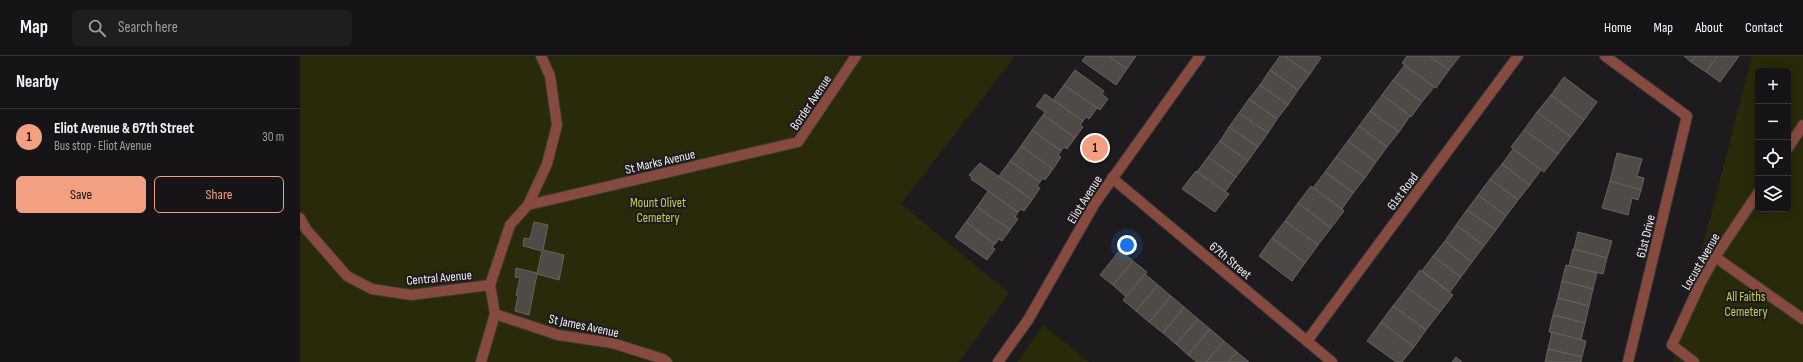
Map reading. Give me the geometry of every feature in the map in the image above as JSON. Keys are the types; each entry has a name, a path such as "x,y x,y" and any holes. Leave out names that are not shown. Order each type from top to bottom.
{"street":[{"path":"481,362 495,314 490,285 510,225 528,205 547,164 557,126 550,76 541,56"},
{"name":"Border Avenue","path":"798,142 856,56"},
{"name":"Eliot Avenue","path":"998,362 1028,320 1095,203 1200,56"},
{"name":"61st Road","path":"1307,341 1518,56"},
{"name":"61st Drive","path":"1605,56 1687,116 1628,362"},
{"path":"1791,143 1803,125"},
{"name":"St Marks Avenue","path":"528,205 798,142"},
{"name":"67th Street","path":"1112,178 1332,362"},
{"name":"Locust Avenue","path":"1694,362 1672,345 1701,282 1715,257 1755,197"},
{"name":"Central Avenue","path":"300,218 306,229 347,276 372,289 411,295 490,285"},
{"path":"1715,257 1803,319"},
{"name":"St James Avenue","path":"495,314 558,335 612,343 663,359 667,362"}],"green space":[{"name":"Mount Olivet Cemetery","path":"300,56 1015,56 901,204 1009,293 959,362 300,362"},
{"name":"All Faiths Cemetery","path":"1752,56 1803,56 1803,362 1673,362"},
{"path":"1043,325 1089,362 1017,362"}],"building":[{"path":"1086,56 1108,56 1127,69 1116,85 1082,61"},
{"path":"1108,56 1136,56 1127,69"},
{"path":"1280,56 1284,56 1310,74 1298,90 1270,70"},
{"path":"1284,56 1318,56 1321,58 1310,74"},
{"path":"1407,56 1430,56 1449,70 1436,88 1402,63"},
{"path":"1430,56 1460,56 1449,70"},
{"path":"1684,56 1696,56 1691,62"},
{"path":"1696,56 1717,56 1706,72 1691,62"},
{"path":"1717,56 1739,56 1720,82 1706,72"},
{"path":"1405,65 1434,87 1422,102 1393,80"},
{"path":"1075,70 1104,91 1102,94 1108,99 1100,110 1064,85"},
{"path":"1270,70 1298,90 1288,105 1260,85"},
{"path":"1564,77 1597,102 1584,120 1551,95"},
{"path":"1393,80 1422,102 1411,117 1382,95"},
{"path":"1064,85 1097,108 1089,119 1086,117 1083,121 1053,100"},
{"path":"1260,85 1288,105 1277,119 1249,99"},
{"path":"1045,94 1083,121 1080,125 1083,127 1075,138 1043,115 1045,112 1036,106"},
{"path":"1382,95 1410,116 1399,132 1370,111"},
{"path":"1551,95 1584,120 1571,137 1537,112"},
{"path":"1249,99 1277,119 1268,133 1239,113"},
{"path":"1370,111 1399,132 1387,147 1359,126"},
{"path":"1537,112 1571,137 1558,154 1524,130"},
{"path":"1239,113 1268,133 1258,147 1229,127"},
{"path":"1043,115 1075,138 1067,149 1064,147 1061,151 1032,130"},
{"path":"1359,126 1387,147 1376,162 1348,141"},
{"path":"1229,127 1258,147 1248,161 1220,141"},
{"path":"1032,130 1061,151 1058,155 1061,157 1053,169 1021,146"},
{"path":"1524,130 1558,154 1544,172 1511,147"},
{"path":"1220,141 1248,161 1236,177 1208,157"},
{"path":"1348,141 1376,162 1365,178 1336,157"},
{"path":"1021,146 1053,169 1045,180 1043,178 1040,182 1010,161"},
{"path":"1513,149 1541,170 1530,185 1502,164"},
{"path":"1617,153 1642,159 1637,176 1644,178 1641,190 1610,181"},
{"path":"1208,157 1236,177 1225,192 1197,172"},
{"path":"1336,157 1365,178 1353,193 1325,172"},
{"path":"1010,161 1040,182 1037,186 1040,188 1032,200 999,176"},
{"path":"980,163 1032,200 1024,211 1021,209 1018,212 971,179 972,177 969,175"},
{"path":"1502,164 1530,185 1518,200 1490,179"},
{"path":"1196,171 1229,194 1215,212 1182,189"},
{"path":"1325,172 1353,193 1342,209 1313,188"},
{"path":"1490,179 1518,200 1506,216 1478,195"},
{"path":"1610,181 1641,190 1638,200 1632,198 1628,215 1602,208"},
{"path":"1311,186 1344,211 1331,228 1298,203"},
{"path":"988,191 1018,212 1015,217 1018,219 1010,230 977,207"},
{"path":"1478,195 1506,216 1496,230 1467,210"},
{"path":"1298,203 1331,228 1318,245 1285,221"},
{"path":"977,207 1010,230 1002,241 999,239 995,244 966,222"},
{"path":"1467,210 1496,230 1484,246 1456,225"},
{"path":"1285,221 1318,245 1305,263 1272,238"},
{"path":"534,222 548,225 543,250 564,255 559,280 537,274 529,315 515,311 518,296 516,295 520,278 515,277 516,268 537,273 542,251 523,246 524,238 530,239"},
{"path":"966,222 995,244 992,247 995,249 987,260 955,237"},
{"path":"1456,225 1484,246 1472,262 1445,241"},
{"path":"1578,232 1612,241 1607,258 1574,249"},
{"path":"1272,238 1305,263 1292,281 1259,256"},
{"path":"1445,241 1472,262 1461,277 1433,256"},
{"path":"1573,249 1607,258 1603,274 1569,266"},
{"path":"1120,250 1133,261 1113,285 1100,275"},
{"path":"1433,256 1461,277 1450,292 1422,271"},
{"path":"1133,261 1147,272 1126,297 1113,285"},
{"path":"1566,265 1597,273 1593,289 1562,281"},
{"path":"1420,270 1453,295 1440,312 1407,288"},
{"path":"1145,274 1158,285 1136,311 1123,300"},
{"path":"1562,281 1593,289 1589,306 1558,298"},
{"path":"1158,285 1171,296 1149,322 1136,311"},
{"path":"1407,288 1440,312 1426,330 1393,306"},
{"path":"1171,296 1184,307 1163,333 1149,322"},
{"path":"1558,298 1589,306 1585,323 1553,315"},
{"path":"1393,306 1426,330 1414,347 1381,322"},
{"path":"1184,307 1198,319 1176,344 1163,333"},
{"path":"1553,315 1585,323 1581,340 1549,332"},
{"path":"1198,319 1210,329 1188,355 1176,344"},
{"path":"1381,322 1414,347 1402,362 1396,362 1367,341"},
{"path":"1210,329 1224,341 1206,362 1197,362 1188,355"},
{"path":"1552,332 1586,341 1582,357 1548,349"},
{"path":"1224,341 1237,352 1228,362 1206,362"},
{"path":"1548,349 1582,357 1581,362 1545,362"},
{"path":"1237,352 1249,362 1228,362"},
{"path":"1456,357 1462,362 1452,362"}],"place":[{"name":"Eliot Avenue & 67th Street","path":"1095,148"}]}
